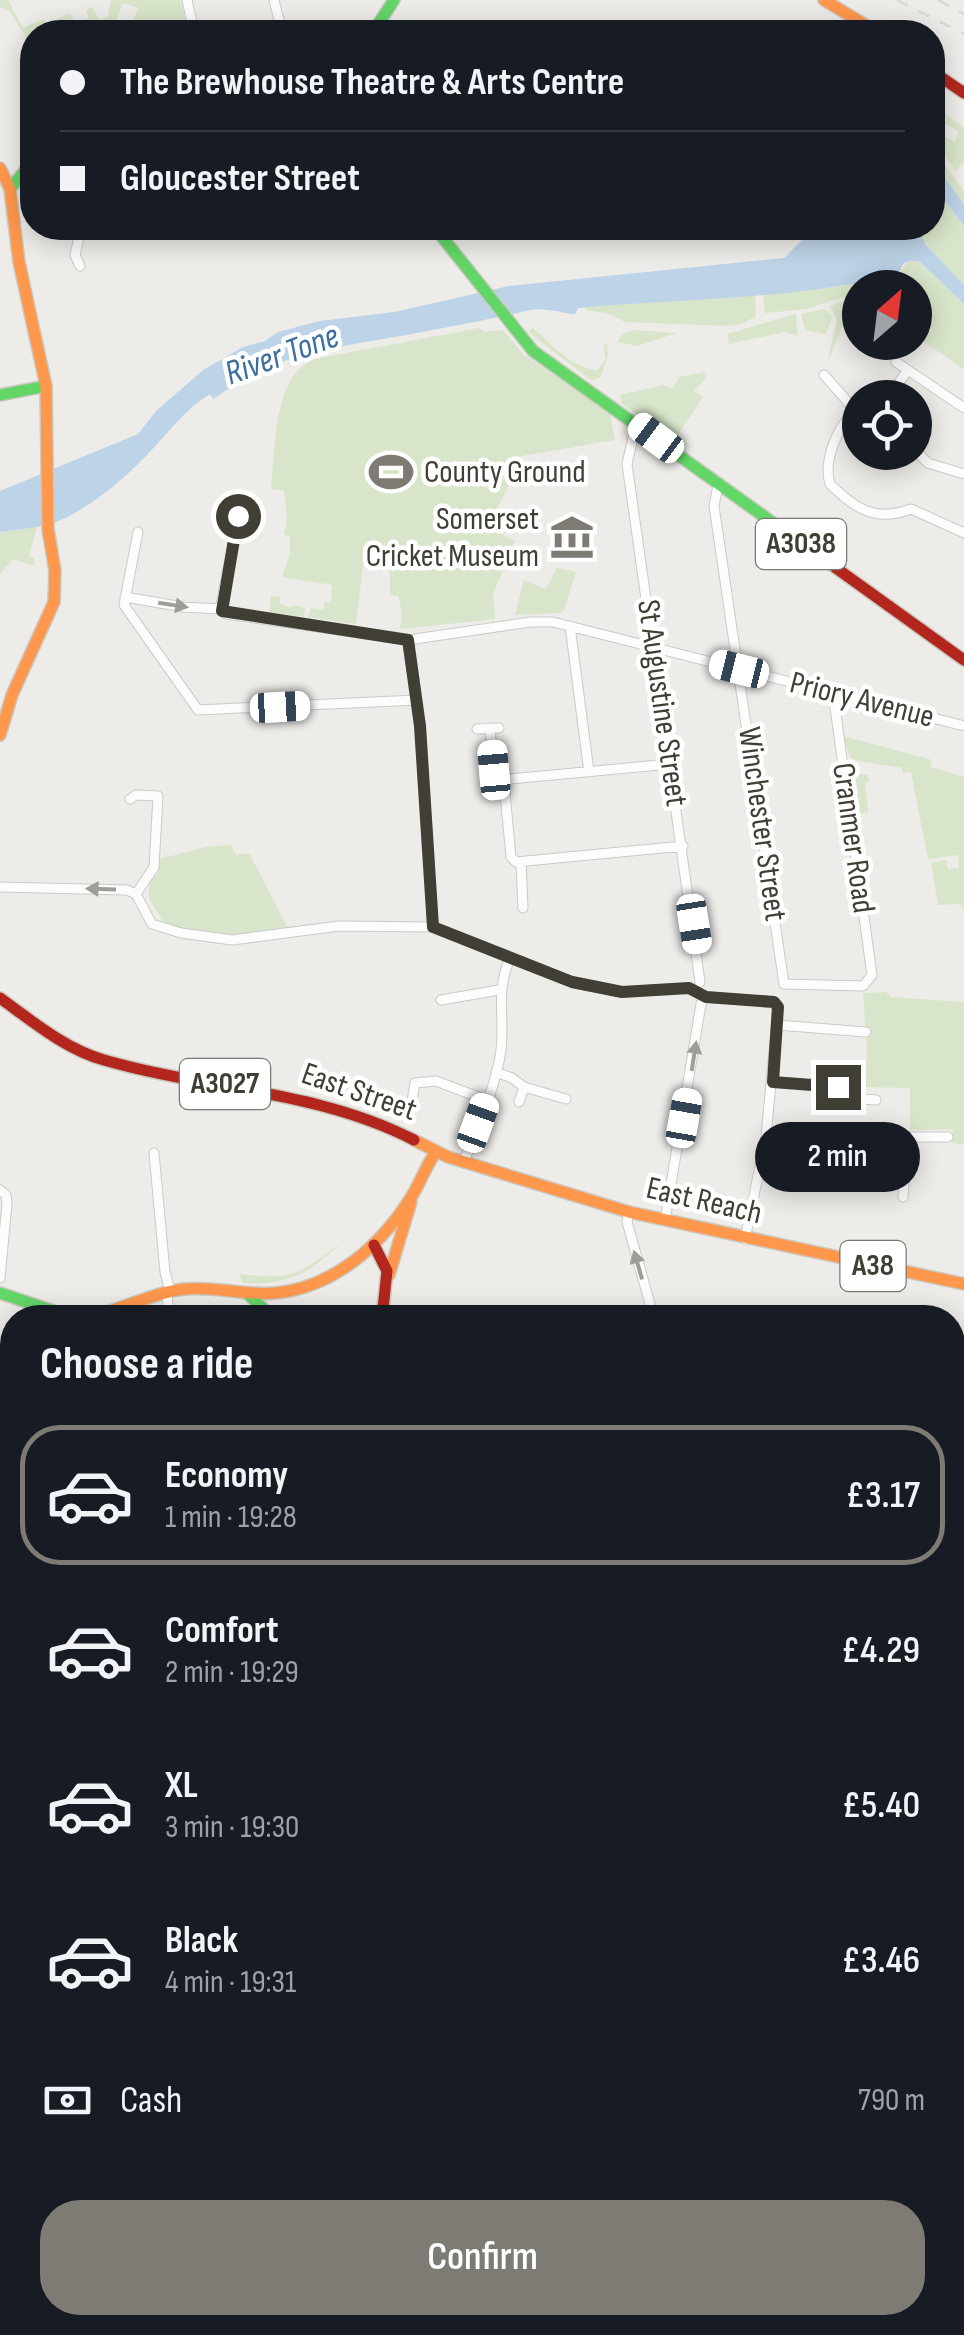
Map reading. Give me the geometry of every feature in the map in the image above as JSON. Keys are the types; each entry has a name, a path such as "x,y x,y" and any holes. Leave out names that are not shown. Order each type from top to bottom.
{"main road":[{"path":"824,0 857,20"},
{"path":"0,168 46,386 48,528 55,572 54,602 12,694 0,735"},
{"name":"A3038","path":"444,240 533,351 964,660"},
{"path":"0,394 46,386"},
{"name":"East Street","path":"0,998 33,1024 96,1058 315,1102 378,1121 436,1152"},
{"path":"384,1305 412,1195 436,1152"},
{"name":"East Reach","path":"436,1152 629,1212 745,1240 964,1284"},
{"path":"136,1305 169,1292 194,1288 276,1293 315,1284 335,1275 374,1245 412,1195"},
{"path":"374,1245 386,1262 389,1275"},
{"path":"247,1293 261,1305"},
{"path":"275,1305 276,1293"}],"street":[{"path":"78,240 75,255 80,266"},
{"path":"896,362 964,408"},
{"path":"901,380 908,370"},
{"path":"824,375 842,394"},
{"name":"St Augustine Street","path":"640,426 634,434 627,464 683,846 698,990"},
{"path":"842,429 826,469 830,484 870,514 889,516 911,509 964,533"},
{"path":"932,464 964,474"},
{"name":"Winchester Street","path":"718,486 714,506 784,984 852,987 869,983"},
{"path":"220,609 238,516"},
{"path":"136,533 126,612 152,642 198,710 417,700"},
{"name":"Priory Avenue","path":"126,597 408,640 530,622 570,626 964,726"},
{"path":"570,626 589,772"},
{"path":"408,640 417,700 433,927"},
{"name":"Cranmer Road","path":"833,692 872,975 869,983"},
{"path":"476,729 495,728 494,775 504,783 511,857 518,862 683,846"},
{"path":"504,783 510,779 670,764"},
{"path":"130,798 158,796 154,867 136,894"},
{"path":"518,862 523,908"},
{"path":"0,886 127,890 136,894 147,918 170,931 232,940 339,926 433,927 572,982 622,992 698,990 774,1002 778,1007 773,1082 745,1240"},
{"path":"464,1162 496,1072 501,1044 499,990 510,958"},
{"path":"454,988 455,1000"},
{"path":"441,1000 499,990"},
{"path":"665,1220 701,1004 698,990"},
{"path":"777,1025 866,1032"},
{"path":"412,1101 414,1068"},
{"path":"840,1070 838,1087 847,1098 876,1100"},
{"path":"496,1072 524,1087 566,1098"},
{"path":"415,1082 436,1081 486,1100"},
{"path":"553,1094 556,1082"},
{"path":"773,1082 838,1087"},
{"path":"519,1102 524,1087"},
{"path":"766,1138 948,1137"},
{"path":"903,1196 907,1138"},
{"path":"154,1153 169,1305"},
{"path":"0,1190 6,1195 7,1204 0,1278"},
{"path":"629,1212 627,1222 650,1305"}],"green space":[{"path":"0,0 8,0 20,28 9,11 0,7"},
{"path":"111,0 180,0 186,20 133,20 138,8 123,3 116,20 99,20 108,16"},
{"path":"92,7 99,20 85,20 89,18 86,10"},
{"path":"70,13 74,20 55,20"},
{"path":"945,113 964,127 964,162 956,171 945,157 945,137 955,142 958,131 945,124"},
{"path":"945,165 964,191 964,204 945,178"},
{"path":"945,201 964,226 964,285 942,265 924,240 945,240"},
{"path":"908,261 919,261 928,270 902,270"},
{"path":"932,273 964,304 964,369 932,347"},
{"path":"842,284 842,298 805,309 765,313 763,293"},
{"path":"755,294 756,316 728,326 625,322 609,314 585,310 585,307"},
{"path":"842,302 842,327 827,364 837,320 830,306"},
{"path":"824,309 832,317 826,334 805,330 801,314"},
{"path":"796,314 798,336 785,332 729,344 727,334"},
{"name":"County Ground","path":"479,328 484,332 503,330 523,354 610,413 615,440 510,458 510,483 490,524 515,541 493,594 495,619 400,629 402,612 398,596 390,595 390,570 363,565 356,624 308,617 311,608 323,610 325,602 331,603 332,585 282,577 290,553 290,536 284,535 284,491 271,489 279,415 291,381 315,359"},
{"path":"533,328 563,355 589,369 598,370 605,359 607,342 608,356 600,378 591,380 528,332"},
{"path":"634,330 677,333 637,346 618,342 622,334"},
{"path":"705,372 706,378 694,391 703,397 676,437 622,404 620,395 663,385 672,389 680,377"},
{"path":"37,527 29,556 35,560 34,566 13,559 0,574 0,532"},
{"path":"557,568 576,572 564,610 515,615 524,580 546,589"},
{"path":"271,596 280,597 280,604 305,608 304,617 269,612"},
{"path":"843,736 932,760 930,767 964,777 964,909 959,904 938,905 931,863 946,860 948,869 959,868 958,855 928,859 911,772 902,773 902,768 851,758"},
{"path":"856,774 868,775 869,782 865,783 868,812 858,814 853,779"},
{"path":"231,845 236,855 249,853 288,928 234,936 166,925 149,899 149,883 158,873 159,859"},
{"path":"886,992 891,997 964,1002 964,1144 952,1143 953,1129 910,1130 910,1088 865,1087 863,993"},
{"path":"343,1241 298,1275 273,1282 242,1283 240,1274 274,1276 297,1272"}],"water":[{"path":"945,178 964,204 964,226 945,201"},
{"name":"River Tone","path":"802,240 924,240 964,285 964,304 932,270 919,261 908,261 900,270 842,270 842,285 811,290 578,308 575,314 536,309 335,347 264,369 213,399 210,394 129,472 73,514 46,525 0,532 0,491 138,434 156,411 203,370 278,332 320,321 394,312 509,286 784,258"}],"railway":[{"path":"897,0 936,20"},
{"path":"938,0 964,14"},
{"path":"945,24 964,34"}],"traffic: fast":[{"path":"381,20 394,0"},
{"path":"10,189 20,177"},
{"path":"445,240 533,351 836,568"},
{"path":"0,395 46,386"},
{"path":"0,1293 36,1305"},
{"path":"247,1293 259,1305"}],"traffic: slow":[{"path":"824,0 857,20"},
{"path":"0,168 10,189 19,262 46,386 48,529 55,571 54,602 12,695 0,735"},
{"path":"414,1140 448,1157 629,1212 964,1284"},
{"path":"128,1305 184,1289 276,1293 336,1273 385,1233 410,1199 436,1152"},
{"path":"389,1275 411,1202"}],"traffic: jam":[{"path":"945,80 964,93"},
{"path":"836,568 964,660"},
{"path":"0,998 49,1034 104,1060 301,1101 377,1123 414,1140"},
{"path":"374,1245 387,1271 383,1305"}],"place":[{"name":"County Ground","path":"391,472"},
{"name":"Somerset Cricket Museum","path":"572,537"}],"route":[{"path":"238,516 220,609 226,614 408,640 420,726 433,927 572,982 622,992 689,988 706,997 774,1002 778,1007 773,1082 838,1087"}]}
